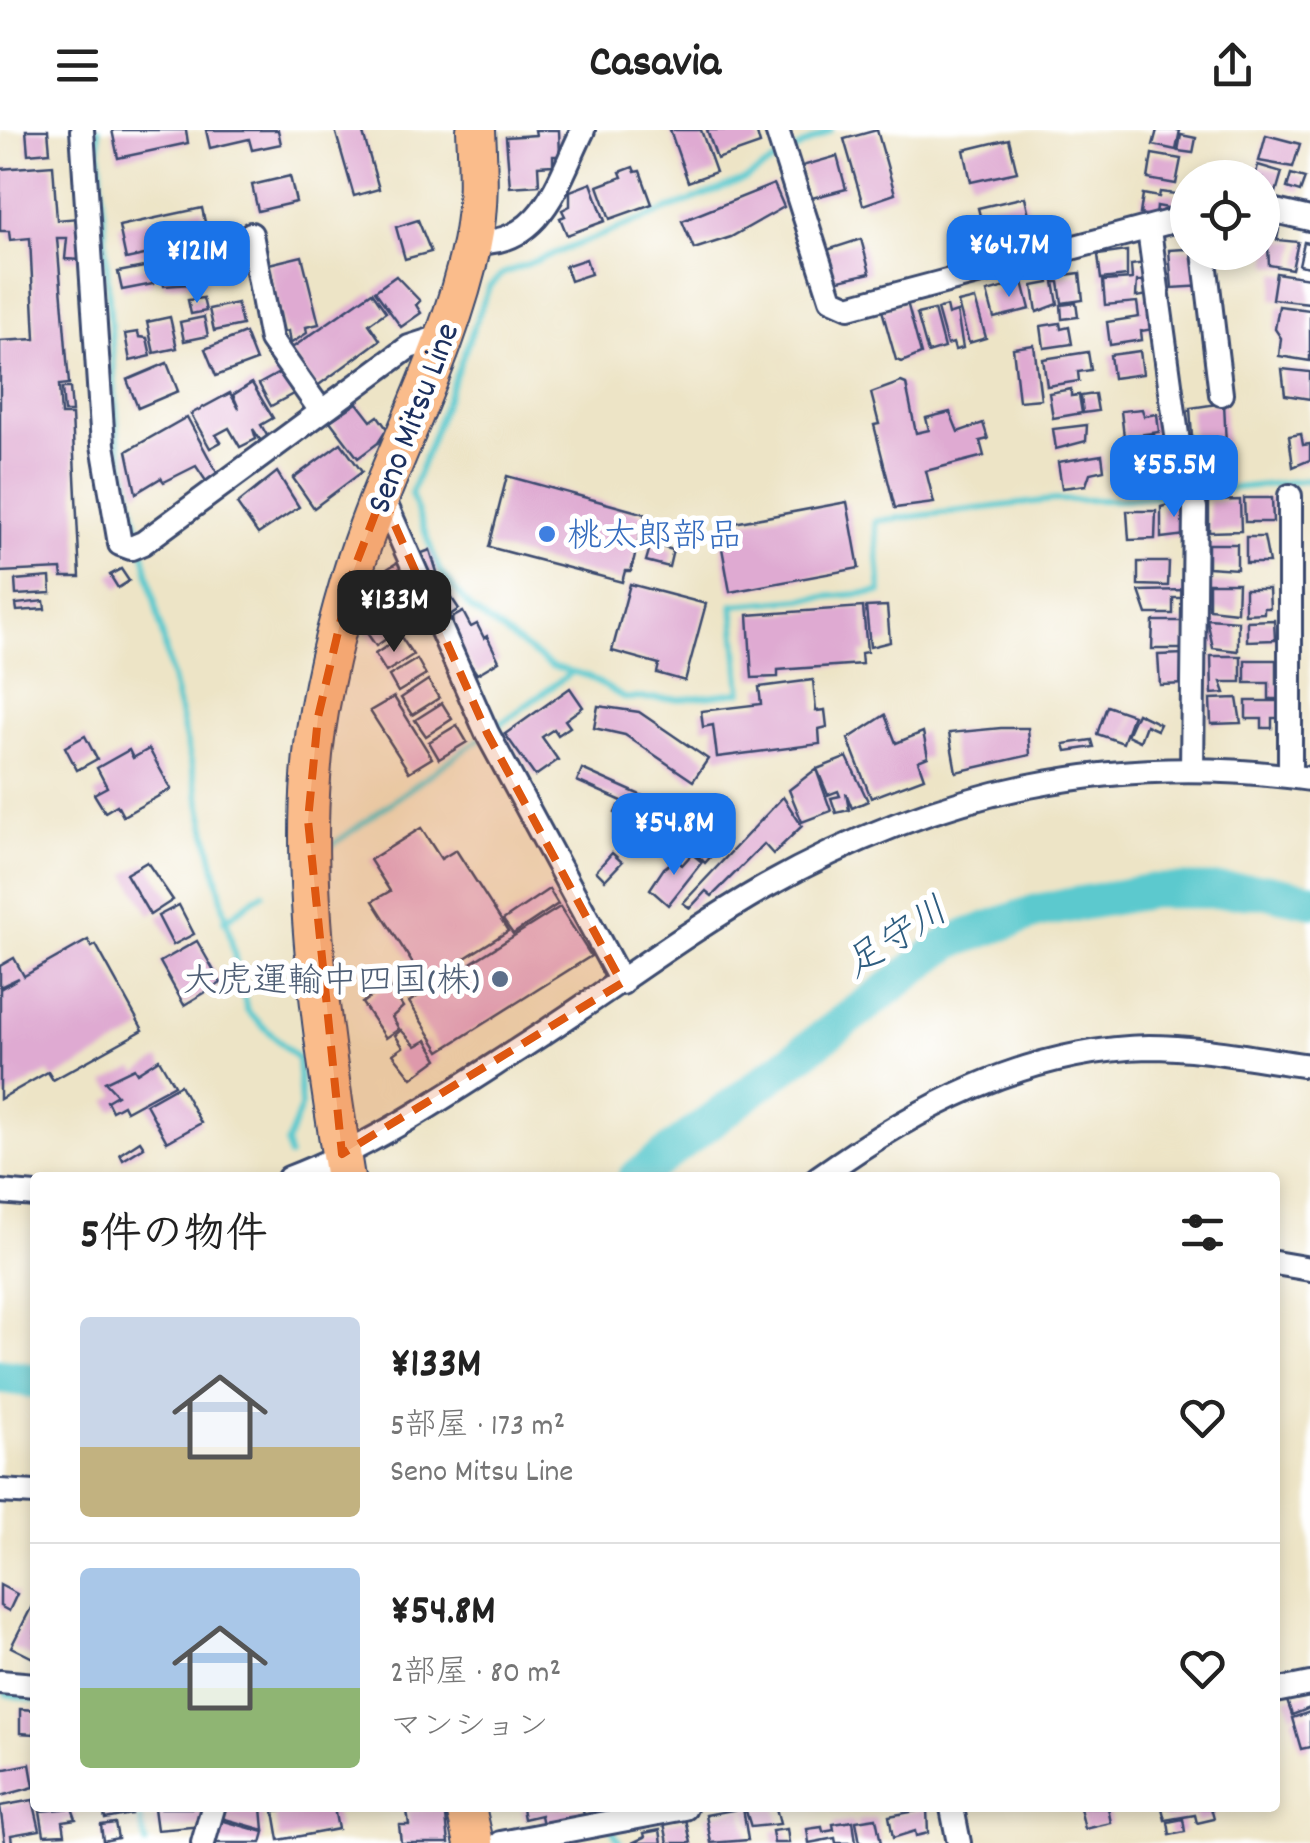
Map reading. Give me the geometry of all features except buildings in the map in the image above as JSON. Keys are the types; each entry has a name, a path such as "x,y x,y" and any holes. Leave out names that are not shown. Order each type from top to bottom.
{"main road":[{"name":"Seno Mitsu Line","path":"343,1166 310,884 311,775 318,717 351,577 444,336 472,242 478,180 476,130"},
{"path":"467,1812 474,1843"}],"street":[{"path":"82,130 103,445 120,544 139,545 410,347 444,336"},
{"path":"472,242 515,238 540,216 583,130"},
{"path":"783,145 831,300 849,307 1020,258 1170,223"},
{"path":"1280,212 1310,219"},
{"path":"1149,230 1180,458"},
{"path":"251,234 272,340 321,410"},
{"path":"1206,270 1221,394"},
{"path":"382,496 489,736 622,983"},
{"path":"316,1172 343,1166 389,1132 764,888 856,841 943,805 1026,785 1112,771 1192,770 1300,777 1290,496"},
{"path":"1192,770 1195,508"},
{"path":"827,1172 925,1107 1016,1068 1091,1053 1150,1048 1310,1066"},
{"path":"0,1192 30,1195"},
{"path":"1280,1264 1310,1269"},
{"path":"0,1491 30,1493"},
{"path":"0,1682 30,1685"},
{"path":"1280,1689 1310,1684"},
{"path":"203,1843 212,1812"},
{"path":"502,1843 665,1812"},
{"path":"953,1812 959,1843"}],"highlighted area":[{"path":"382,496 487,733 622,983 342,1154 308,820 318,717 351,577"}],"waterway":[{"path":"98,130 118,438 247,1011 298,1059 301,1107 287,1144 289,1156"},
{"path":"791,152 831,130"},
{"path":"780,158 746,179 502,274 489,287 411,494 439,570 471,609 551,666 588,676 624,698 681,699 741,692 733,605 881,592 875,521 1052,500 1122,500 1310,480"},
{"path":"331,846 571,673"},
{"name":"足守川","path":"643,1172 950,942 1038,911 1151,891 1266,891 1310,900"},
{"path":"224,921 263,893"},
{"name":"足守川","path":"0,1376 30,1380"},
{"path":"6,1694 30,1699"},
{"path":"139,1812 146,1843"},
{"path":"611,1828 620,1843"}],"place":[{"name":"桃太郎部品","path":"547,534"},
{"name":"大虎運輸中四国(株)","path":"500,979"}]}
